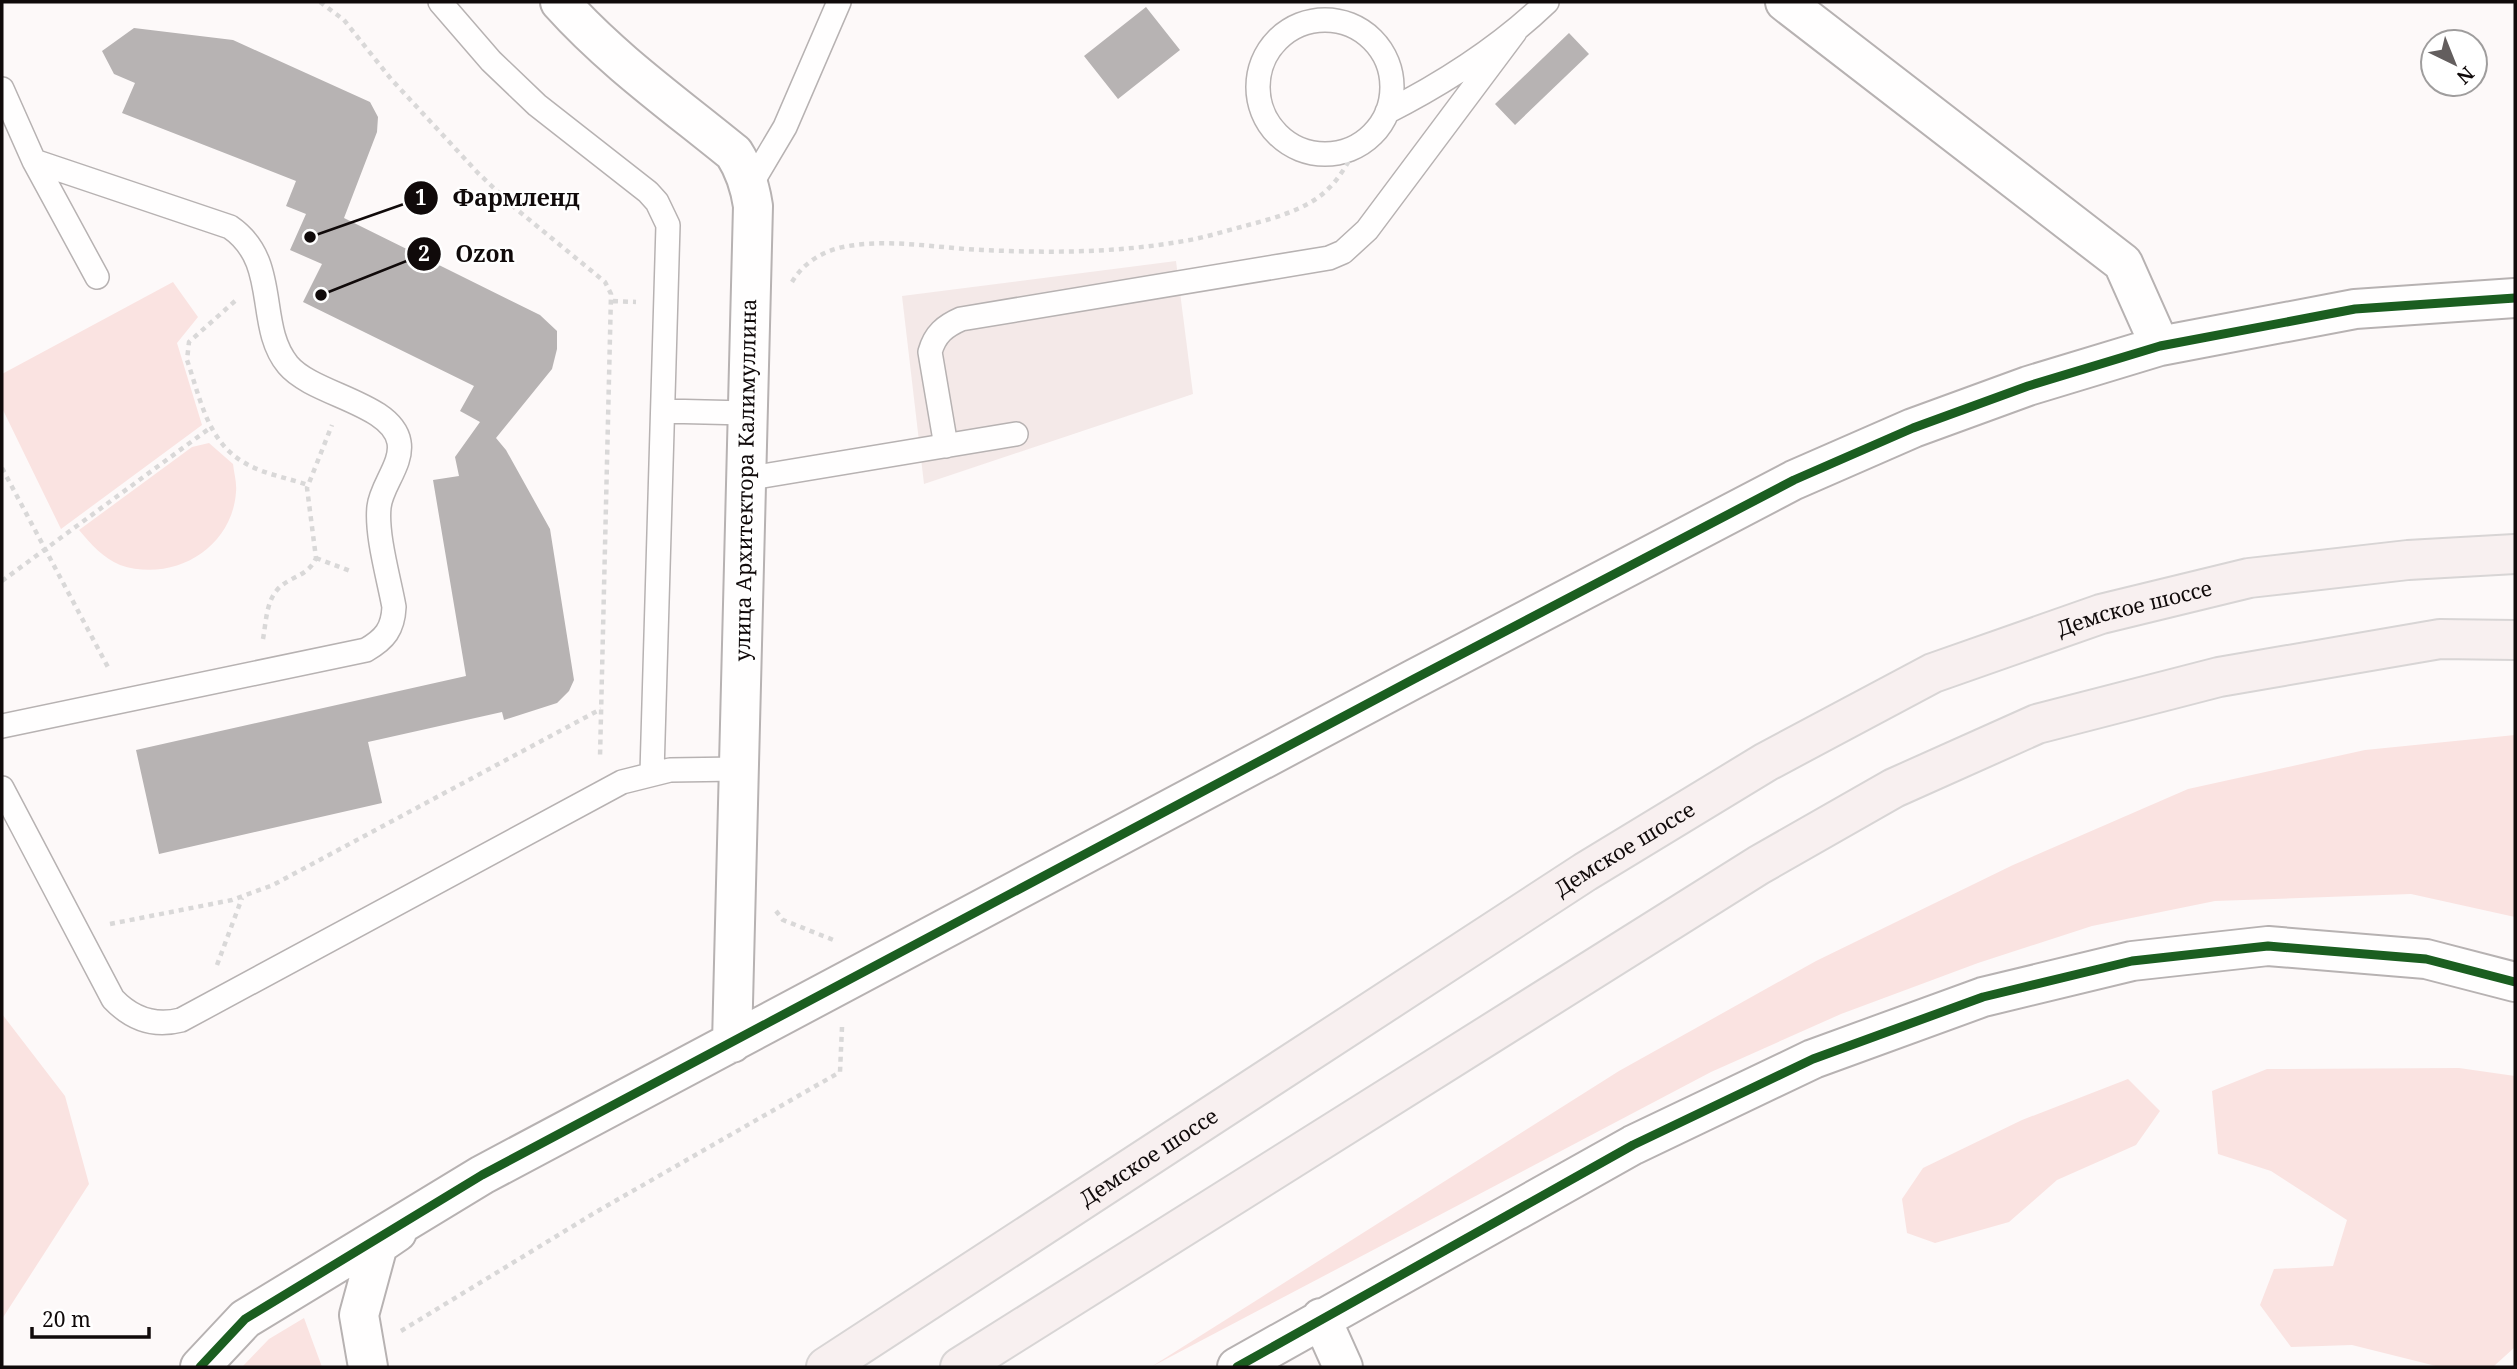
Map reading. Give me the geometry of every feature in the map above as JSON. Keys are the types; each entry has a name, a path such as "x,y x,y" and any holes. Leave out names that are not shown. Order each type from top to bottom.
{"main road":[{"name":"Демское шоссе","path":"826,1367 1585,872 1766,762 1933,673 2101,614 2249,578 2408,560 2515,554"},
{"path":"960,1367 1759,865 1894,788 2038,724 2219,677 2440,639 2515,640"}],"street":[{"name":"улица Архитектора Калимуллина","path":"560,2 586,31 640,80 734,153 744,168 750,186 753,206 732,1043"},
{"path":"1785,2 2123,263 2160,346"},
{"path":"200,1367 245,1319 482,1175 1794,480 1913,428 2028,386 2160,346 2355,309 2515,298"},
{"path":"1237,1367 1633,1145 1813,1059 1983,997 2132,961 2268,946 2426,958 2515,982"},
{"path":"368,1365 359,1315 378,1245 482,1175"},
{"path":"1321,1318 1343,1367"}],"lane":[{"path":"440,2 491,61 537,106 648,192 668,225 652,773"},
{"path":"750,186 785,127 839,2"},
{"path":"1387,112 1392,91 1390,69 1381,49 1366,33 1346,22 1324,19 1302,23 1283,34 1268,51 1259,71 1258,93 1263,115 1276,133 1294,147 1315,153 1337,153 1358,145 1375,131 1387,112 1436,87 1515,32 1547,2"},
{"path":"946,446 930,352 933,341 950,324 961,319 1329,258 1343,252 1367,230 1515,32"},
{"path":"2,89 34,160 97,277"},
{"path":"2,726 366,650 380,642 389,632 394,620 379,509 383,491 399,453 395,431 388,422 307,380 294,371 282,356 277,347 262,276 253,249 230,227 34,160"},
{"path":"663,411 747,413"},
{"path":"745,479 1016,434"},
{"path":"2,788 113,999 135,1017 159,1023 172,1022 202,1009 599,793 635,777 683,768 738,769"}],"path":[{"path":"320,2 344,20 391,79 478,173 609,288 613,301 599,793"},
{"path":"262,276 189,342 187,359 210,428 225,447 246,464 308,485"},
{"path":"258,672 269,606 273,597 283,585 307,572 316,558 308,485 342,398"},
{"path":"2,581 210,428"},
{"path":"2,468 125,700"},
{"path":"77,930 202,907 242,897 287,878 602,708"},
{"path":"202,1009 242,897"},
{"path":"368,1365 384,1342 572,1226 841,1072 844,983"}],"shaded area":[{"path":"1176,261 1193,394 924,484 902,296"},
{"path":"173,282 198,317 177,343 202,425 61,529 2,408 2,374"},
{"path":"209,443 233,464 236,492 232,512 224,530 212,545 196,557 179,565 160,569 120,565 103,555 79,530 192,447"},
{"path":"2515,735 2515,917 2411,894 2215,901 2092,926 1978,963 1841,1014 1711,1072 1151,1367 1619,1071 1816,961 2013,865 2188,789 2365,750"},
{"path":"2,1014 65,1096 89,1184 2,1319"},
{"path":"2459,1068 2515,1076 2515,1347 2494,1366 2440,1367 2352,1345 2291,1347 2260,1305 2274,1269 2333,1266 2347,1220 2271,1171 2218,1154 2212,1091 2267,1069"},
{"path":"2128,1079 2160,1111 2136,1145 2057,1180 2009,1222 1935,1243 1907,1233 1902,1199 1923,1168 2022,1120"},
{"path":"304,1318 322,1367 242,1367 269,1339"}],"building":[{"path":"1146,7 1180,50 1118,99 1084,56"},
{"path":"134,28 233,40 370,102 378,117 377,132 344,218 540,315 557,331 557,349 552,369 496,438 506,450 550,529 574,680 569,691 557,703 504,720 502,712 368,742 382,803 159,854 136,750 466,676 433,480 459,476 455,457 480,422 460,411 474,386 303,302 322,264 290,250 306,214 286,206 296,181 122,113 135,83 114,74 102,51"},
{"path":"1569,33 1589,54 1515,125 1495,104"}],"cycle path":[{"path":"200,1367 245,1319 482,1175 1794,480 1913,428 2028,386 2160,346 2355,309 2515,298"},
{"path":"1237,1367 1633,1145 1813,1059 1983,997 2132,961 2268,946 2426,959 2515,982"}],"place":[{"name":"Фармленд","path":"310,237"},
{"name":"Ozon","path":"321,295"}]}
